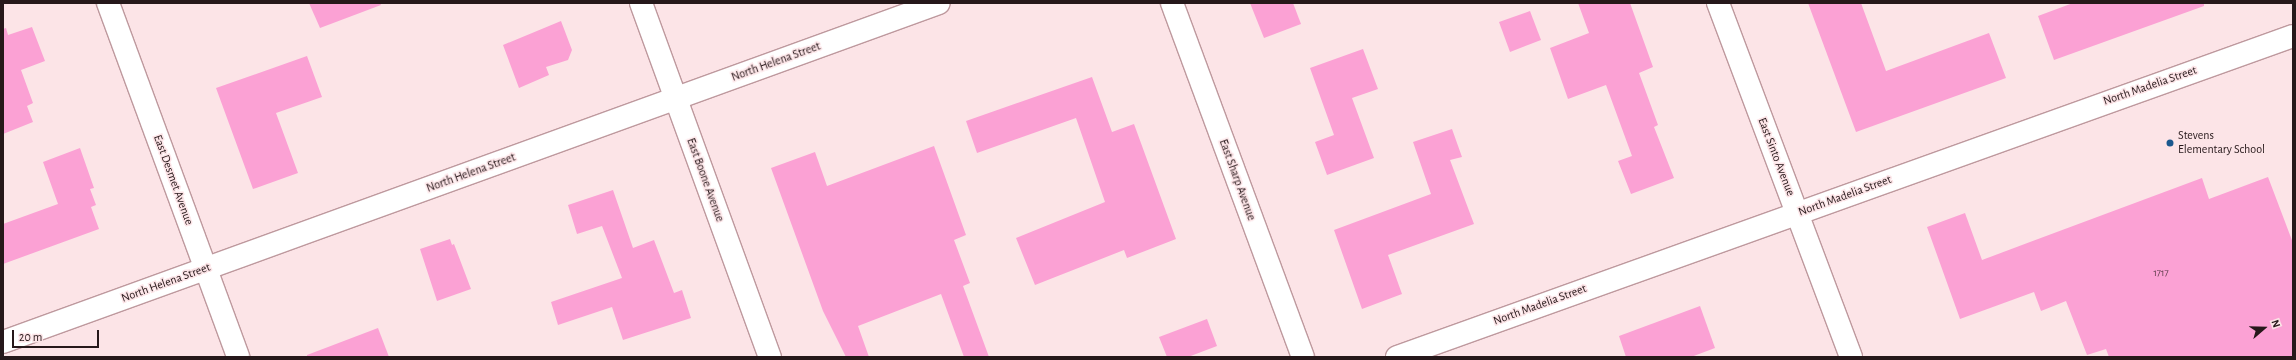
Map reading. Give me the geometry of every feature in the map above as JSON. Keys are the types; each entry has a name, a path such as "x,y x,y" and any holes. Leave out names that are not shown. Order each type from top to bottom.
{"street":[{"name":"East Desmet Avenue","path":"108,3 238,357"},
{"name":"East Boone Avenue","path":"641,3 770,357"},
{"name":"North Helena Street","path":"3,342 939,3"},
{"name":"East Sharp Avenue","path":"1172,3 1302,357"},
{"name":"East Sinto Avenue","path":"1718,3 1851,357"},
{"name":"North Madelia Street","path":"1397,357 2293,36"}],"building":[{"path":"309,3 380,3 381,5 320,28"},
{"path":"1250,3 1293,3 1301,24 1264,38"},
{"path":"1578,3 1630,3 1653,67 1639,73 1658,125 1654,127 1674,178 1631,194 1618,161 1632,156 1606,85 1568,99 1550,48 1589,33"},
{"path":"1808,3 1861,3 1886,71 1989,33 2006,78 1856,132"},
{"path":"2073,3 2204,3 2204,6 2054,60 2038,16"},
{"path":"1530,11 1541,40 1510,52 1499,22"},
{"path":"561,21 572,50 568,60 546,67 549,75 519,88 503,45"},
{"path":"32,27 45,61 21,70 33,103 27,106 33,122 3,134 3,29 6,28 8,35"},
{"path":"1363,49 1378,89 1352,98 1374,158 1327,175 1315,142 1334,135 1310,68"},
{"path":"307,56 322,97 276,113 298,173 253,189 216,88"},
{"path":"1092,77 1112,132 1134,124 1176,239 1127,258 1124,250 1035,285 1016,238 1105,202 1076,118 977,153 966,121"},
{"path":"1452,129 1462,157 1450,160 1474,224 1388,255 1402,294 1362,309 1334,230 1431,194 1413,142"},
{"path":"934,146 966,235 954,240 970,283 963,286 989,357 964,357 941,294 858,326 869,357 846,357 823,311 771,168 815,152 827,186"},
{"path":"80,148 94,188 90,189 96,205 91,207 99,229 3,264 3,224 58,204 43,162"},
{"path":"2268,177 2293,243 2293,357 2109,357 2106,349 2087,355 2066,301 2041,311 2034,292 1960,319 1927,227 1965,213 1982,260 2202,178 2209,199"},
{"path":"613,190 633,248 654,240 674,293 682,290 691,318 623,340 612,307 558,325 551,302 622,278 602,226 577,234 568,205"},
{"path":"450,239 452,245 454,244 471,289 437,301 420,249"},
{"path":"1700,306 1715,348 1691,357 1626,357 1619,336"},
{"path":"1207,319 1217,346 1188,357 1167,357 1159,337"},
{"path":"378,328 389,357 307,357 307,355"}],"place":[{"name":"Stevens Elementary School","path":"2170,143"}]}
